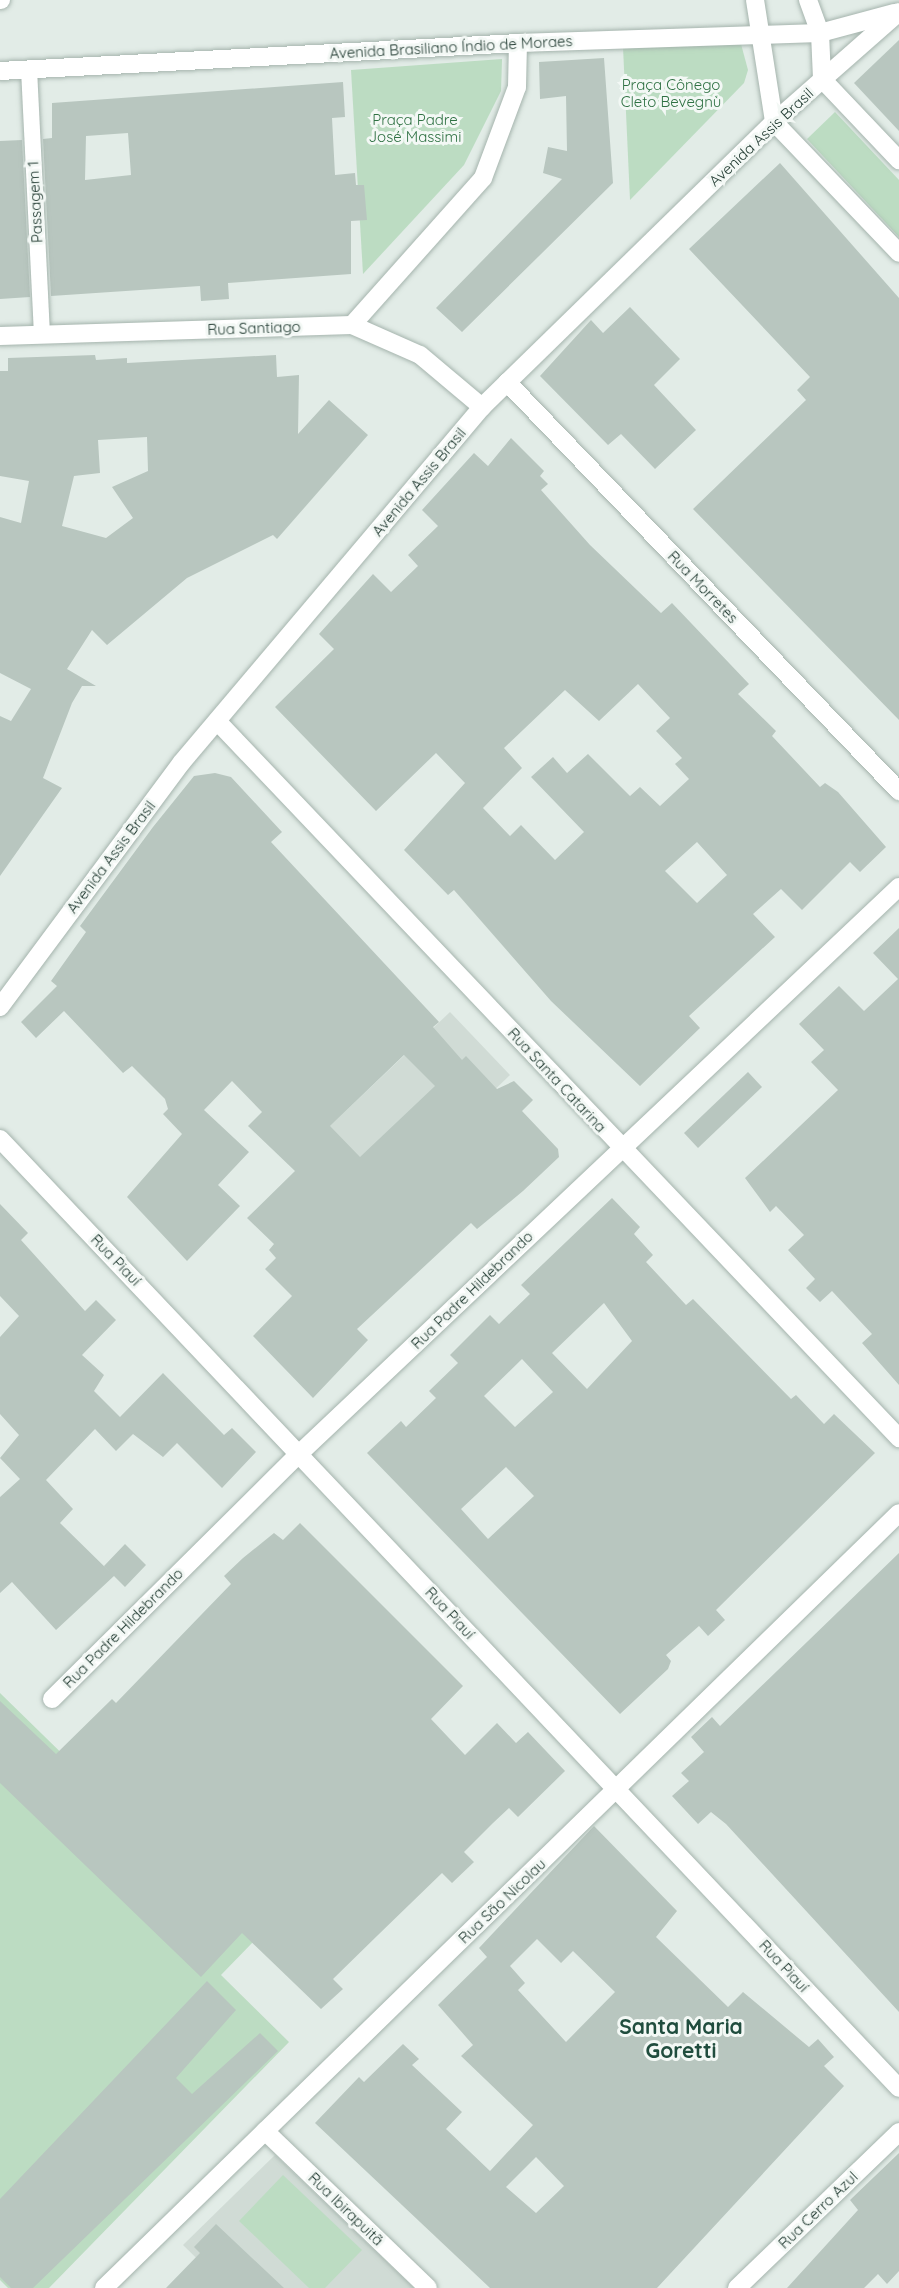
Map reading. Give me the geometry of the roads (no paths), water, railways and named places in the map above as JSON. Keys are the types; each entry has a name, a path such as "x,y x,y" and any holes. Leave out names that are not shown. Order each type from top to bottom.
{"street":[{"path":"755,0 774,122 899,253"},
{"path":"808,0 820,33 822,79 899,160"},
{"name":"Avenida Brasiliano Índio de Moraes","path":"0,71 518,42 820,33 899,12"},
{"name":"Avenida Assis Brasil","path":"0,1007 217,722 482,407 774,122 899,12"},
{"path":"352,325 483,178 517,87 518,42"},
{"name":"Passagem 1","path":"29,69 42,334"},
{"name":"Rua Santiago","path":"0,336 352,325 420,355 482,407"},
{"name":"Rua Morretes","path":"507,382 899,791"},
{"name":"Rua Santa Catarina","path":"217,722 899,1438"},
{"name":"Rua Padre Hildebrando","path":"52,1699 300,1453 899,887"},
{"name":"Rua Piauí","path":"0,1139 300,1453 899,2088"},
{"name":"Rua São Nicolau","path":"104,2288 899,1513"},
{"name":"Rua Ibirapuitã","path":"265,2131 428,2288"},
{"name":"Rua Cerro Azul","path":"737,2288 899,2132"}],"district":[{"name":"Santa Maria Goretti","path":"681,2038"}],"park label":[{"name":"Praça Cônego Cleto Bevegnù","path":"671,92"},
{"name":"Praça Padre José Massimi","path":"415,128"}]}
